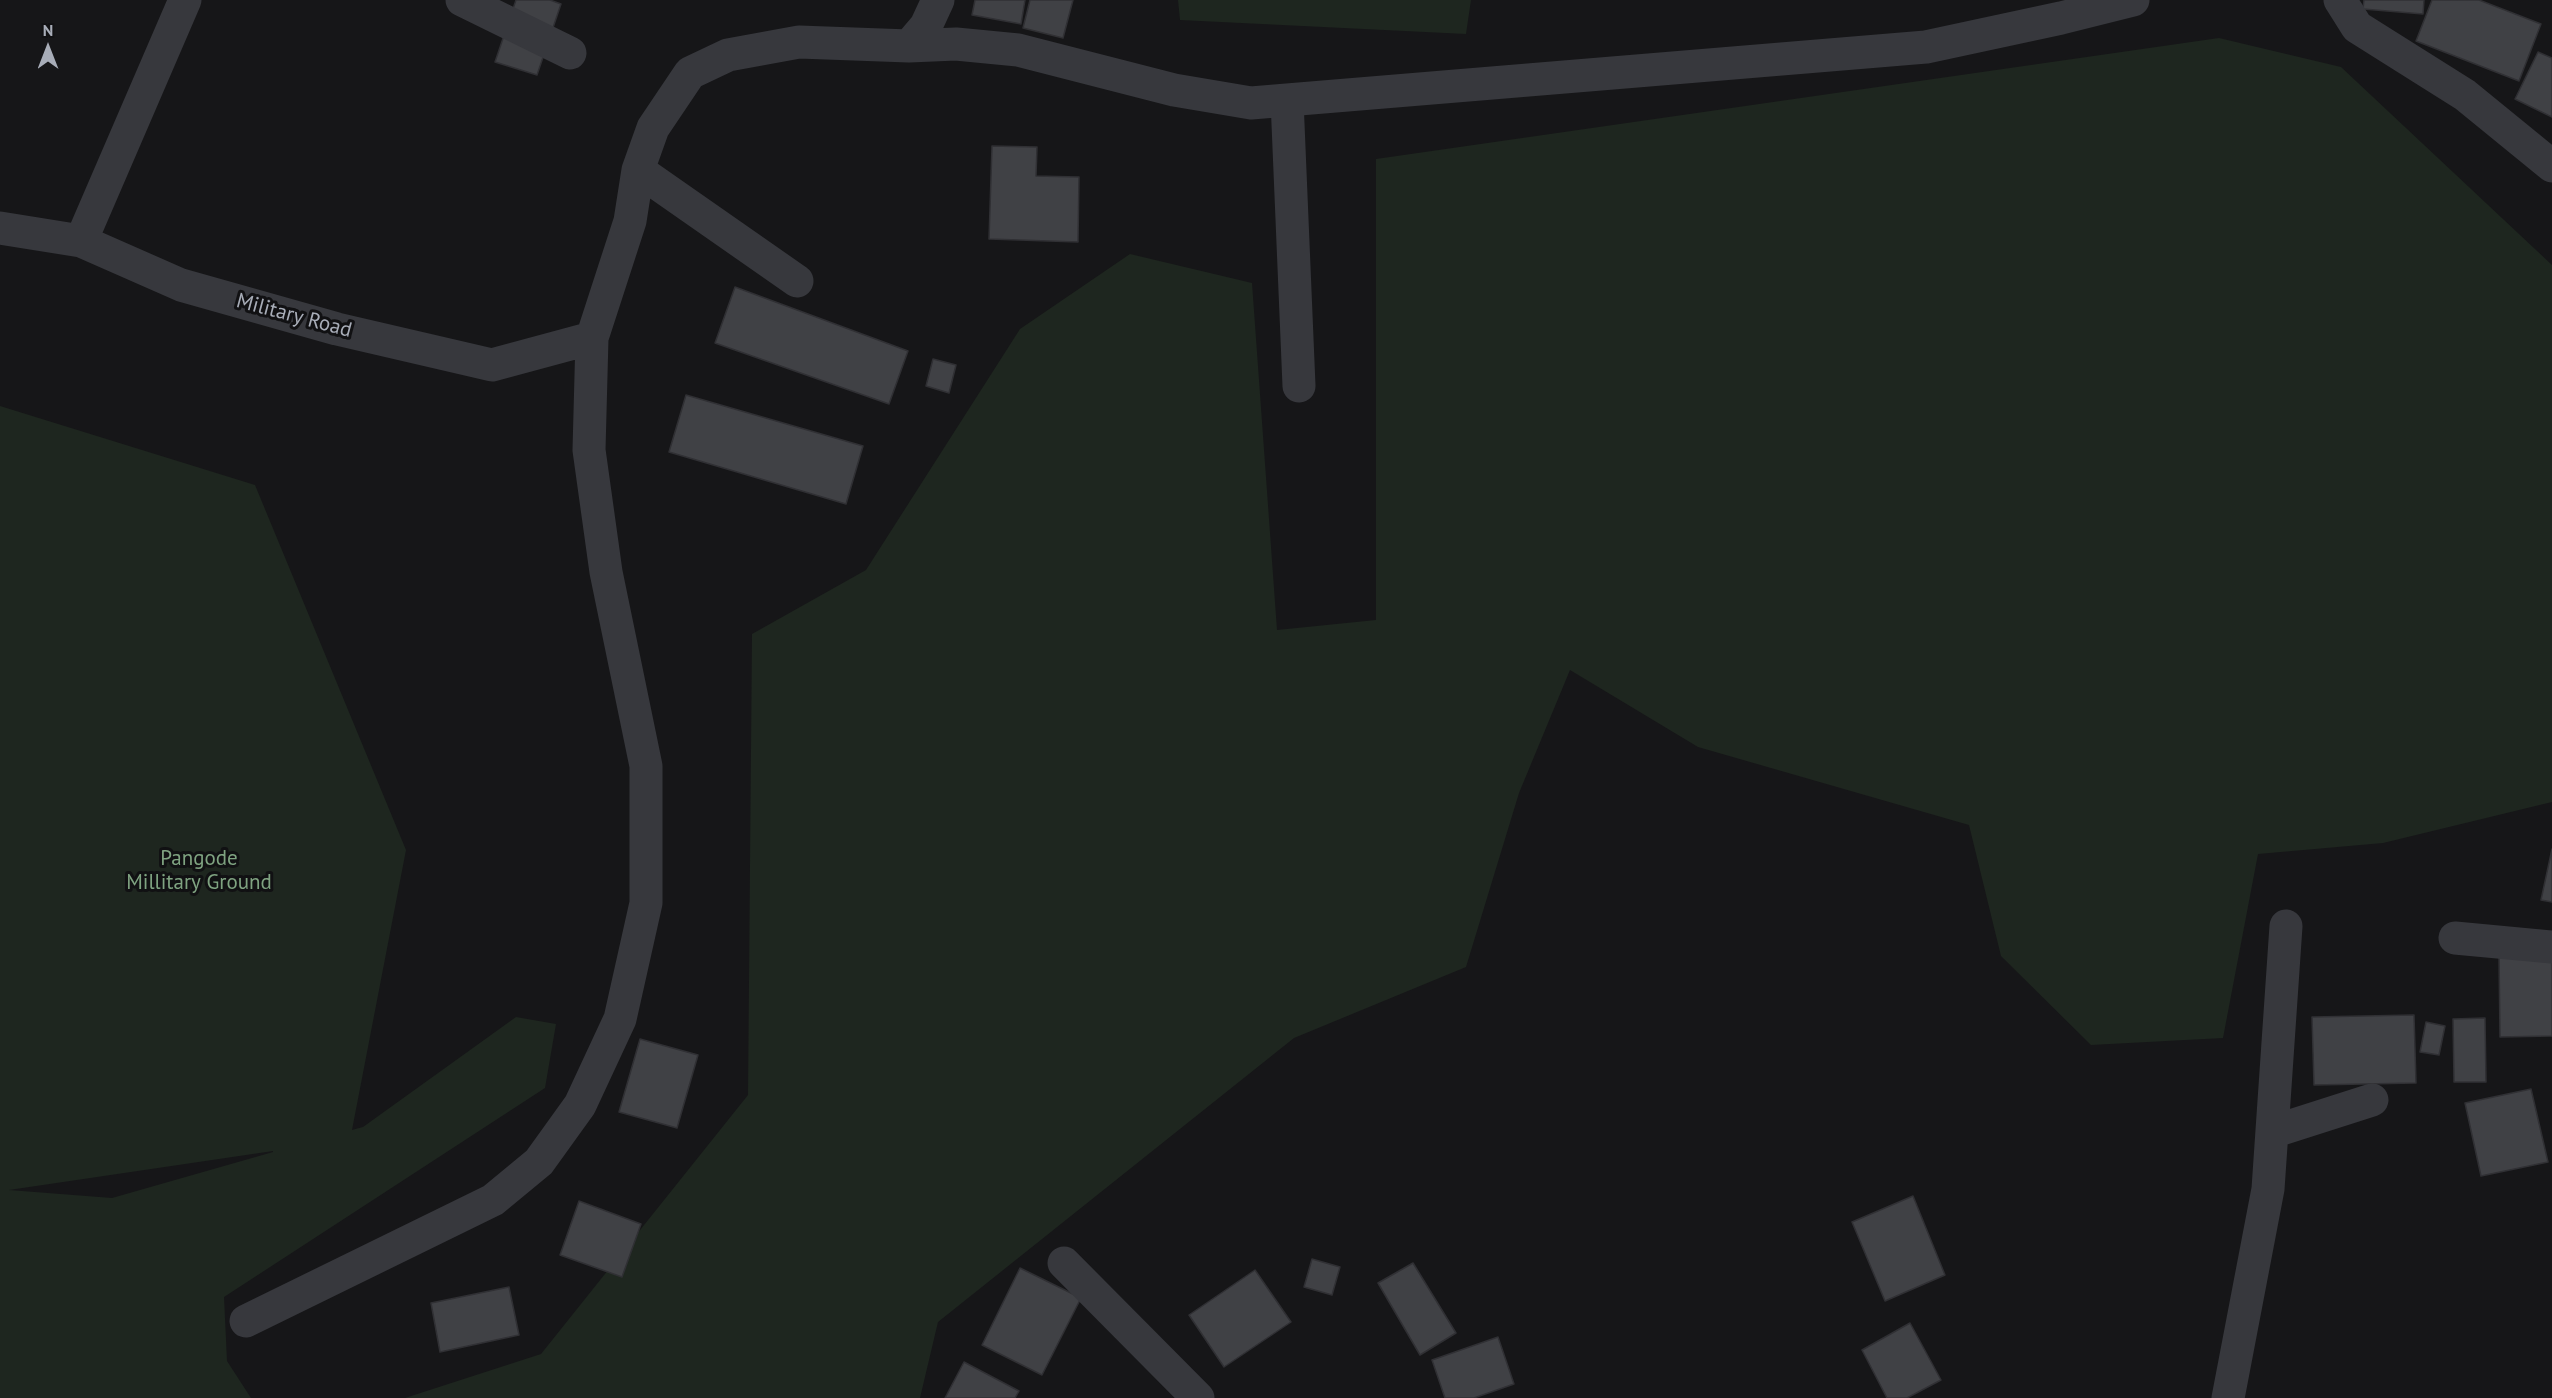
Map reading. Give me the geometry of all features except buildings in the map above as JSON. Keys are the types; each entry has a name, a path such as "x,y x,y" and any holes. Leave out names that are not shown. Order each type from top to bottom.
{"street":[{"path":"81,241 184,0"},
{"path":"462,0 570,52"},
{"path":"909,46 926,26 938,0"},
{"path":"246,1322 492,1200 539,1162 580,1105 620,1019 646,903 646,766 606,572 589,450 592,338 630,221 638,170 653,128 690,73 728,55 799,42 909,46 956,44 1018,50 1215,99 1251,103 1926,46 2061,18 2133,0"},
{"path":"2340,0 2357,27 2465,95 2552,166"},
{"path":"1287,100 1299,386"},
{"path":"638,170 797,281"},
{"name":"Military Road","path":"0,228 81,241 181,285 338,329 492,365 592,338"},
{"path":"2228,1398 2268,1189 2286,926"},
{"path":"2455,938 2552,947"},
{"path":"2272,1132 2372,1100"},
{"path":"1064,1263 1198,1398"}],"green space":[{"path":"1178,0 1471,0 1466,34 1180,20"},
{"path":"2219,38 2341,67 2552,265 2552,802 2383,843 2258,854 2223,1038 2091,1045 2001,956 1969,825 1698,747 1570,670 1519,793 1466,967 1294,1038 938,1322 920,1398 405,1398 541,1354 748,1095 752,634 866,570 1020,329 1130,254 1252,283 1277,630 1376,620 1376,159"},
{"name":"Pangode Millitary Ground","path":"0,406 255,485 406,850 352,1130 363,1127 516,1017 556,1024 545,1088 224,1297 227,1361 251,1398 0,1398","holes":["273,1151 273,1152 112,1198 9,1190"]}]}
